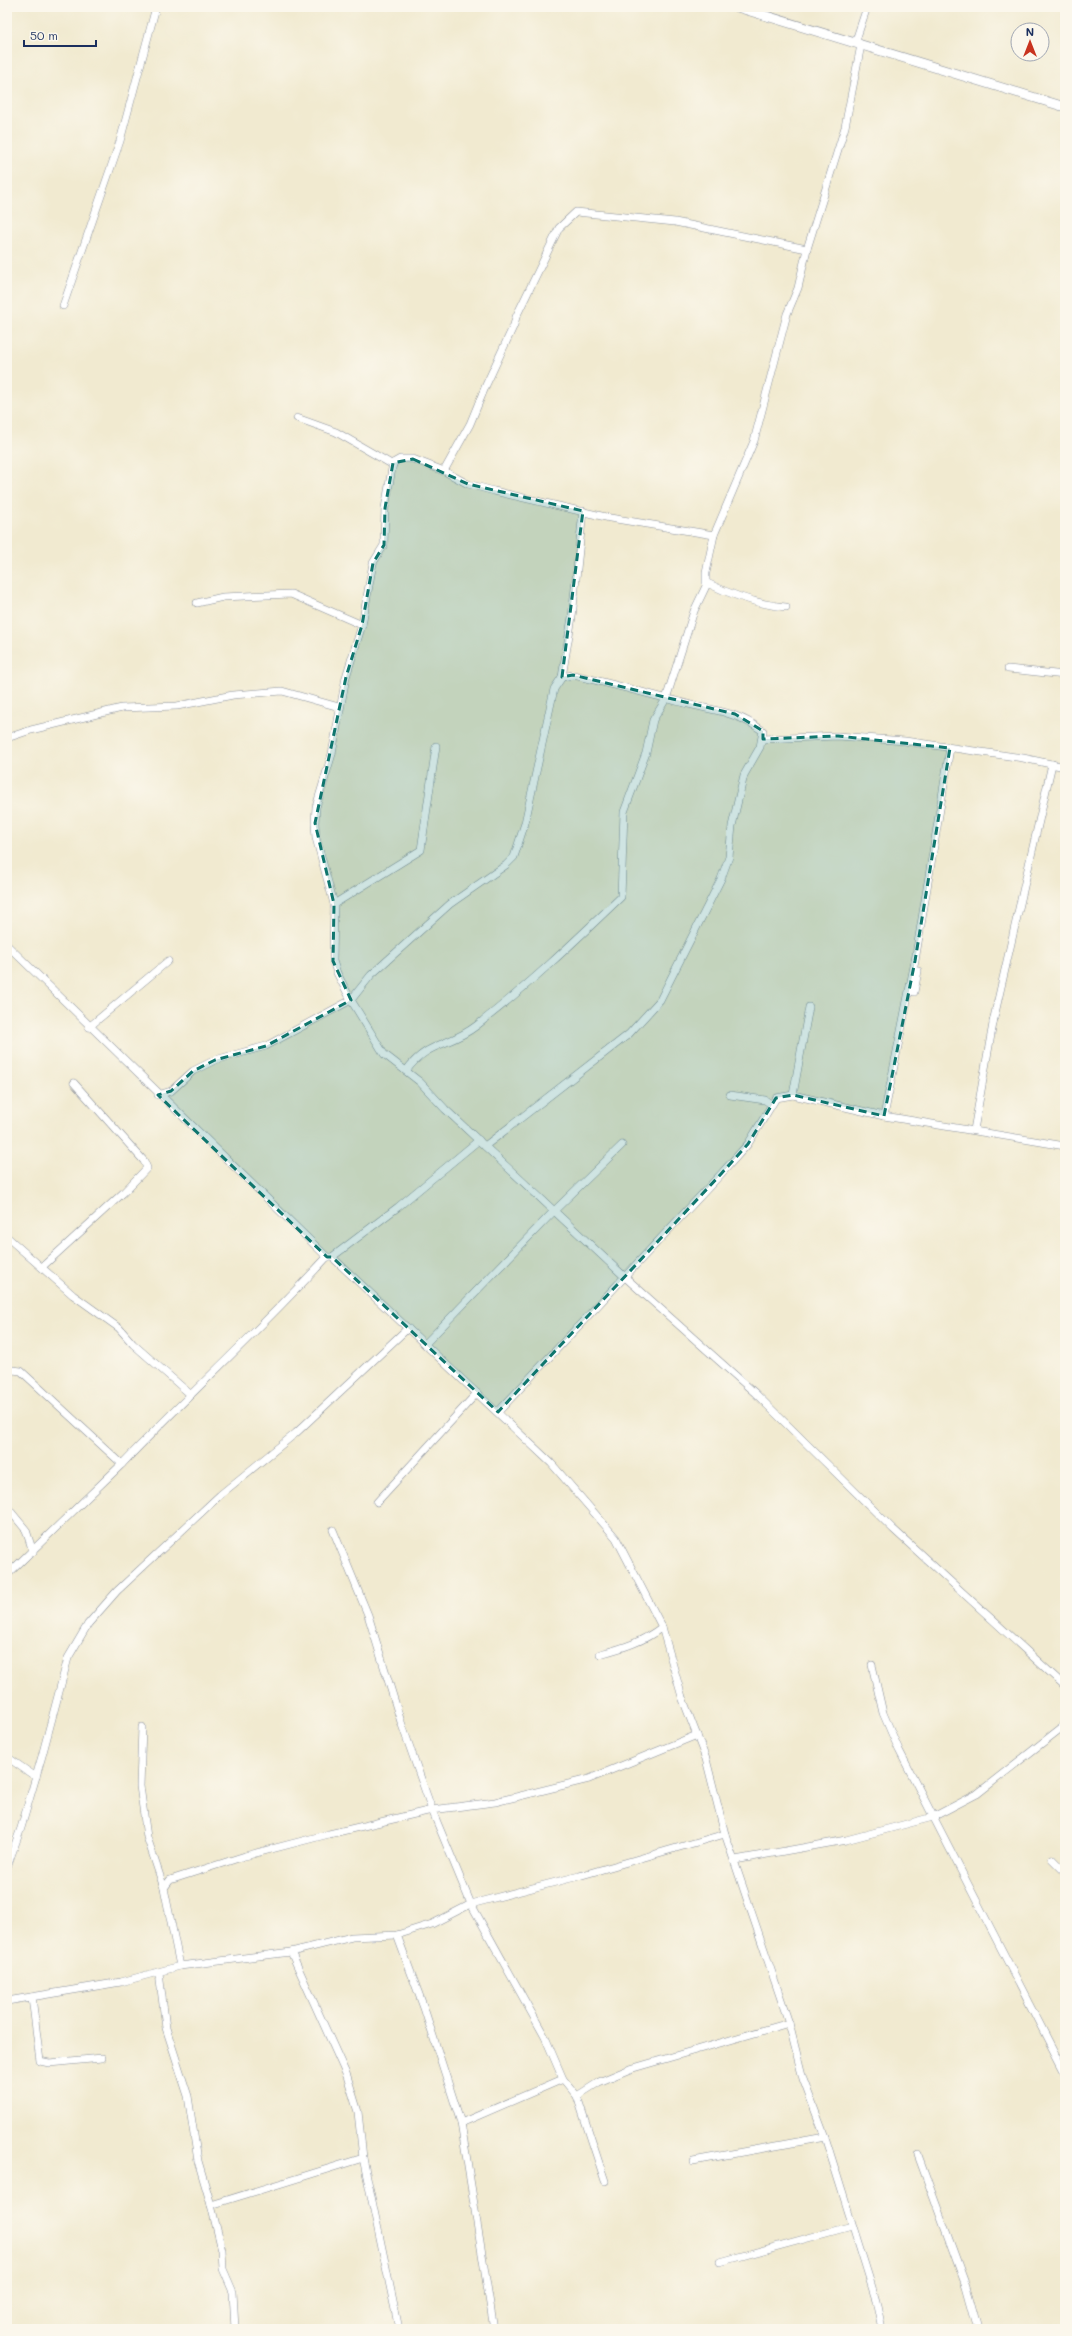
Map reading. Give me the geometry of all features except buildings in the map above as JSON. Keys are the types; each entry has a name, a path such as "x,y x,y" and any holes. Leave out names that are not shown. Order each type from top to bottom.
{"street":[{"path":"62,306 120,141 156,7"},
{"path":"738,7 861,46 973,77 1065,107"},
{"path":"861,46 856,40 867,7"},
{"path":"406,1071 424,1052 474,1028 508,1001 537,977 621,897 624,812 646,753 653,720 666,699 694,611 707,583 706,573 714,535 754,440 787,314 802,273 807,249 845,127 861,46"},
{"path":"444,471 470,424 516,317 559,228 576,212 675,222 807,249"},
{"path":"297,418 336,432 393,465 393,463 400,460 413,460 444,471 468,484 610,518 714,535"},
{"path":"393,463 385,508 384,545 373,564 362,626 346,677 339,707 332,754 316,807 316,838 334,904 333,961 351,1000 384,1054 406,1071 626,1278 756,1392 893,1530 1065,1686"},
{"path":"158,1095 171,1091 193,1071 215,1060 266,1046 351,1000 370,975 444,908 514,857 525,823 554,689 562,677 572,617 583,511"},
{"path":"707,583 729,593 768,606 786,607"},
{"path":"197,603 223,597 291,594 362,626"},
{"path":"1008,669 1065,675"},
{"path":"485,1146 629,1034 660,1000 724,872 729,857 732,826 744,775 763,739 763,731 735,714 666,699 573,675 562,677"},
{"path":"7,738 38,728 122,708 177,706 233,694 282,691 339,707"},
{"path":"763,739 838,736 905,741 1065,767"},
{"path":"334,904 421,850 436,746"},
{"path":"884,1116 915,961 950,748"},
{"path":"993,1022 1052,764"},
{"path":"7,945 158,1095 329,1257 408,1328 551,1463 616,1538 662,1627 682,1697 706,1759 725,1834 735,1860 754,1925 789,2023 803,2079 825,2137 876,2300 882,2329"},
{"path":"974,1130 993,1022 1009,946"},
{"path":"89,1027 168,961"},
{"path":"884,1116 918,971"},
{"path":"793,1095 809,1007"},
{"path":"42,1267 147,1168 144,1161 74,1083"},
{"path":"730,1095 765,1100 771,1104"},
{"path":"498,1412 626,1278 748,1144 776,1098 793,1095 884,1116 1065,1146"},
{"path":"7,1575 33,1552 329,1257 398,1207 479,1140"},
{"path":"425,1344 554,1211 622,1145"},
{"path":"7,1237 73,1295 119,1328 133,1344 190,1394"},
{"path":"7,1867 36,1777 68,1658 88,1624 117,1590 220,1495 296,1433 408,1328"},
{"path":"9,1370 21,1371 122,1464"},
{"path":"377,1502 477,1393"},
{"path":"7,1507 26,1530 33,1552"},
{"path":"333,1530 368,1615 401,1722 432,1810 471,1904 545,2037 563,2079 577,2096 605,2181"},
{"path":"600,1654 628,1647 651,1636 662,1627"},
{"path":"872,1665 883,1714 932,1817 1065,2073"},
{"path":"735,1860 846,1840 932,1817 977,1794 1065,1725"},
{"path":"142,1727 140,1786 147,1837 164,1888 180,1966"},
{"path":"164,1888 170,1880 245,1856 432,1810 495,1802 589,1779 697,1735"},
{"path":"7,1757 36,1777"},
{"path":"7,2001 159,1973 180,1966 291,1952 352,1937 397,1935 432,1924 471,1904 579,1876 725,1834"},
{"path":"1052,1859 1065,1872"},
{"path":"397,1935 424,2008 461,2123 494,2329"},
{"path":"291,1952 347,2076 358,2112 363,2158 399,2329"},
{"path":"159,1973 166,2028 188,2096 198,2161 222,2250 223,2268 233,2292 235,2329"},
{"path":"32,1997 40,2061 49,2063 102,2058"},
{"path":"577,2096 599,2082 630,2069 789,2023"},
{"path":"461,2123 563,2079"},
{"path":"693,2161 825,2137"},
{"path":"918,2155 966,2286 978,2329"},
{"path":"211,2205 363,2158"},
{"path":"720,2262 852,2226"}],"highlighted area":[{"path":"413,459 468,484 583,511 562,677 573,675 735,714 763,731 763,739 838,736 950,748 915,961 884,1116 793,1095 776,1098 748,1144 498,1412 332,1257 327,1257 158,1095 171,1091 193,1071 215,1060 266,1046 351,1000 333,961 334,904 315,823 346,677 362,625 373,563 384,545 385,508 393,463"}]}
